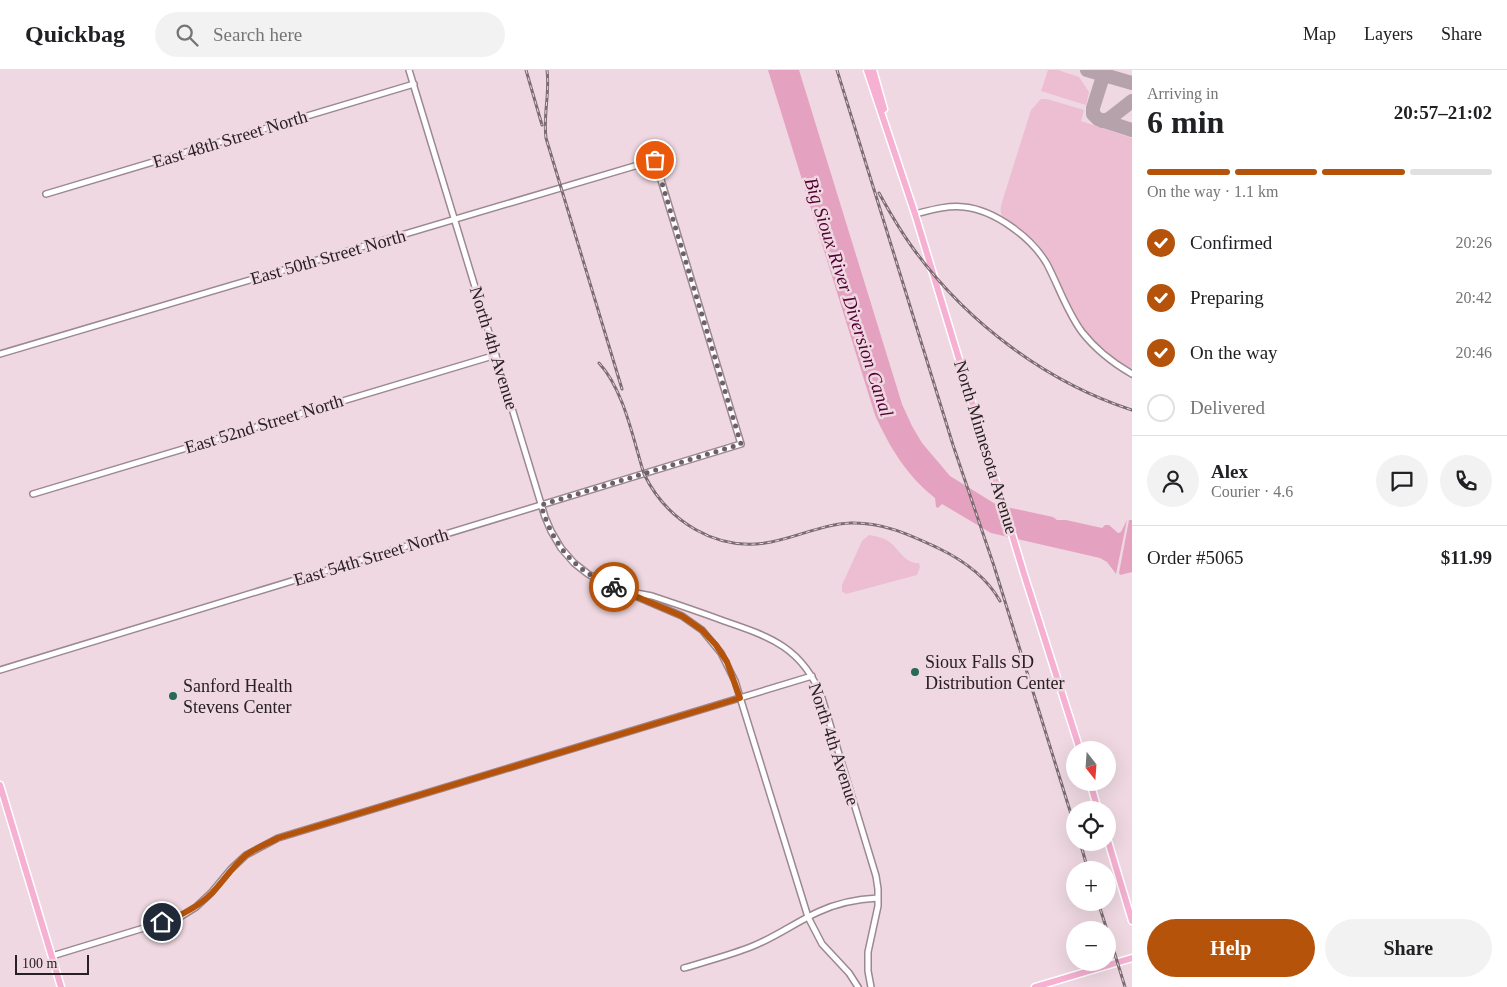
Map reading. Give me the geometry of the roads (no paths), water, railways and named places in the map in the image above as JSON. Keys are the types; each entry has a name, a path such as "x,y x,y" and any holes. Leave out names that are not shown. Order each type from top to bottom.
{"main road":[{"name":"North Minnesota Avenue","path":"867,70 915,214 1077,741"},
{"name":"North Minnesota Avenue","path":"874,70 892,144"},
{"path":"0,785 61,987"},
{"path":"1111,851 1132,921"},
{"path":"1035,987 1132,958"}],"street":[{"name":"North 4th Avenue","path":"409,70 541,505 553,536 574,562 596,579 682,616 703,631 716,645 727,662 740,698 808,918 822,944 849,973 858,987"},
{"name":"East 48th Street North","path":"46,194 414,84"},
{"name":"East 50th Street North","path":"0,354 655,160 741,444"},
{"path":"915,214 950,207 965,207 992,216 1019,233 1045,261 1081,331 1103,354 1132,374"},
{"name":"East 52nd Street North","path":"33,494 496,355"},
{"name":"East 54th Street North","path":"0,670 741,444"},
{"name":"North 4th Avenue","path":"626,592 652,596 770,638 793,654 812,676 822,698 873,864 878,888 876,917 868,952 868,971 871,987"},
{"path":"52,956 180,916 196,907 211,893 231,869 246,856 278,838 812,676"},
{"path":"684,968 752,947 819,912 848,902 878,898"}],"water":[{"name":"Big Sioux River Diversion Canal","path":"768,70 799,70 902,404 922,443 950,476 997,505 1053,517 1057,520 1066,520 1102,528 1105,525 1109,525 1118,533 1121,532 1127,520 1116,574 1107,562 1100,558 991,533 942,504 938,508 936,507 935,498 900,461 875,415"},
{"path":"1129,520 1132,520 1132,572 1120,575 1119,573"}],"railway":[{"path":"526,70 542,125"},
{"path":"547,70 546,138 622,389"},
{"path":"837,70 953,445 994,566 1067,801"},
{"path":"879,193 915,251 936,277 984,326 1011,347 1069,383 1100,398 1132,410"},
{"path":"599,363 608,374 621,401 644,474 666,506 696,530 713,538 732,543 751,544 781,540 841,524 863,523 885,527 917,538 956,558 981,576 1000,601"},
{"path":"1083,851 1085,861"},
{"path":"1101,911 1104,921"},
{"path":"1116,958 1125,987"}],"place":[{"name":"Sioux Falls SD Distribution Center","path":"915,672"},
{"name":"Sanford Health Stevens Center","path":"173,696"}]}
